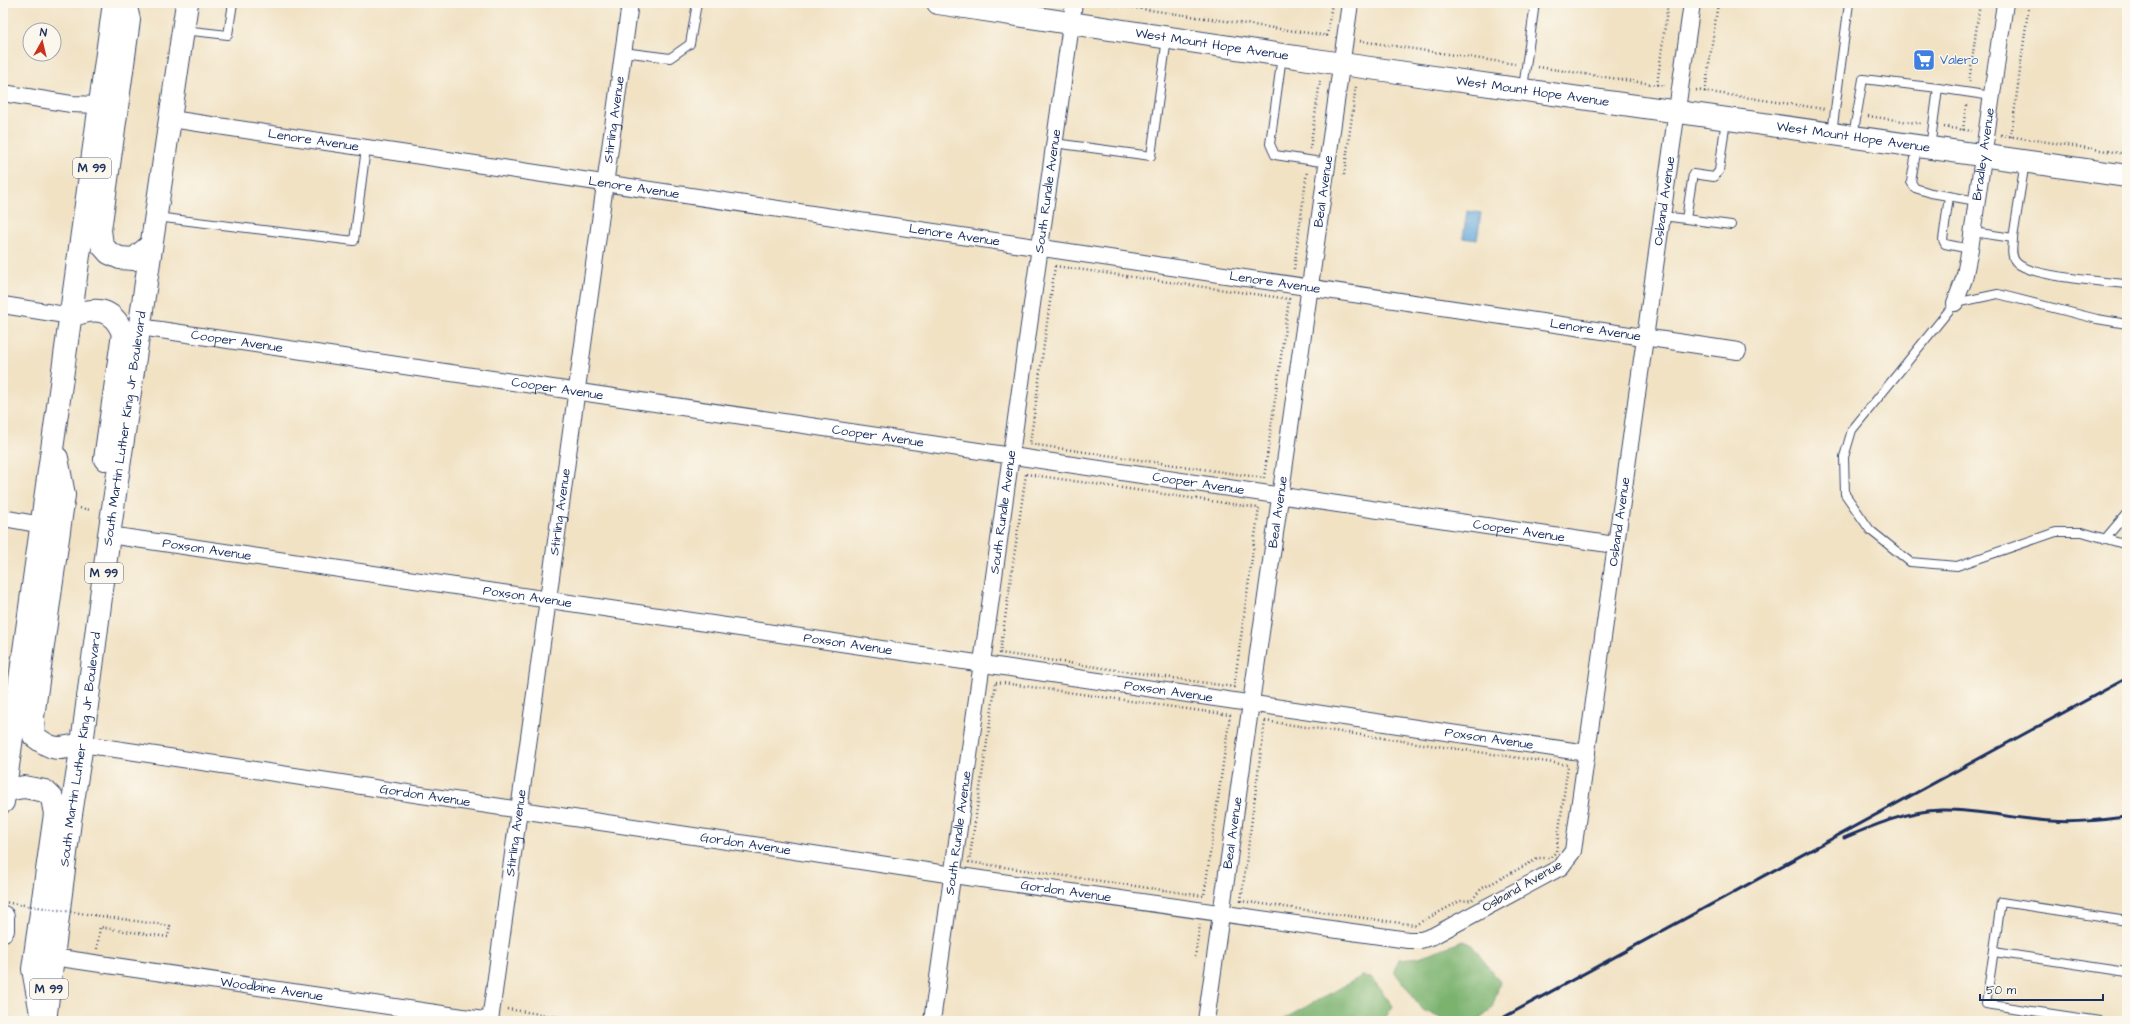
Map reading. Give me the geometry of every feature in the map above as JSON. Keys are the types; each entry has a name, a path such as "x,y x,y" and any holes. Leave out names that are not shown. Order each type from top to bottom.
{"main road":[{"name":"M 99","path":"4,798 8,731 42,524 114,3"},
{"path":"125,3 129,20 100,230 102,244 109,253 120,258 134,259 151,244"},
{"name":"South Martin Luther King Jr Boulevard","path":"44,1021 109,535 187,3"},
{"name":"West Mount Hope Avenue","path":"938,3 1073,13 1167,38 2127,176"},
{"path":"71,316 88,309 104,311 118,321 123,333 89,572 100,610"},
{"path":"54,441 64,495 33,717 34,736 47,747 61,748 82,744"},
{"path":"4,798 12,789 24,787 45,791 52,798 55,814 33,969 44,1021"},
{"path":"3,917 3,930"}],"street":[{"name":"Stirling Avenue","path":"490,1021 630,3"},
{"name":"Beal Avenue","path":"1206,1021 1220,913 1350,3"},
{"name":"Osband Avenue","path":"1408,940 1421,940 1433,936 1561,867 1568,860 1573,851 1692,3"},
{"name":"Bradley Avenue","path":"1955,303 1964,279 1973,232 2005,3"},
{"name":"South Rundle Avenue","path":"932,1021 1073,13"},
{"path":"3,93 71,104 100,105"},
{"name":"Lenore Avenue","path":"171,119 1738,351"},
{"path":"3,305 71,316"},
{"name":"Cooper Avenue","path":"140,327 1615,545"},
{"path":"3,518 42,524"},
{"name":"Poxson Avenue","path":"109,535 982,665 1587,753"},
{"name":"Gordon Avenue","path":"82,744 952,875 1408,940"},
{"name":"Woodbine Avenue","path":"53,957 490,1021"}],"lane":[{"path":"183,30 228,35 233,3"},
{"path":"623,52 670,58 690,44 697,3"},
{"path":"1523,89 1535,3"},
{"path":"1842,135 1835,111 1849,3"},
{"path":"1054,143 1151,156 1167,38"},
{"path":"1282,55 1270,144 1275,155 1328,163"},
{"path":"1842,135 1857,114 1863,79 1992,96"},
{"path":"1938,88 1933,125 1923,147 1911,182 1915,188 1977,201"},
{"path":"1686,219 1692,174 1714,177 1719,171 1726,118"},
{"path":"156,217 354,241 366,148"},
{"path":"2025,162 2013,238 2012,255 2016,262 2024,267 2055,275 2127,284"},
{"path":"1950,196 1943,240 1945,244 1951,247 1970,249"},
{"path":"1663,216 1731,225"},
{"path":"1973,232 2013,238"},
{"path":"2127,324 1998,294 1955,303 1852,430 1844,456 1845,494 1870,530 1910,562 1957,566 2056,532 2082,532 2127,545"},
{"path":"2105,539 2127,513"},
{"path":"2099,1021 1986,1004 2001,902 2127,921"},
{"path":"1994,952 2127,972"}],"path":[{"path":"1101,3 1835,111"},
{"path":"1327,36 1332,3"},
{"path":"1657,85 1668,3"},
{"path":"1705,92 1718,3"},
{"path":"1963,130 1980,3"},
{"path":"2011,137 2029,3"},
{"path":"1294,271 1320,80"},
{"path":"1343,180 1356,86"},
{"path":"1857,114 2127,154"},
{"path":"1055,266 1289,299 1264,478 1030,444 1055,266"},
{"path":"1026,474 1259,508 1234,687 1000,653 1026,474"},
{"path":"996,682 1230,715 1204,896 969,862 996,682"},
{"path":"1265,721 1568,765 1556,852 1550,858 1539,858 1481,890 1472,900 1460,901 1415,926 1240,901 1265,721"},
{"path":"3,902 170,926 168,937 100,927 97,949"},
{"path":"1192,923 1200,924 1195,957"},
{"path":"91,948 105,950"},
{"path":"507,1002 506,1009 585,1021"}],"green space":[{"path":"1464,941 1471,944 1500,982 1492,1008 1476,1021 1447,1021 1423,1010 1394,971 1399,959 1419,957"},
{"path":"1362,976 1371,977 1393,1006 1386,1017 1377,1021 1280,1021"}],"water":[{"path":"1467,211 1481,213 1477,240 1463,238"}],"railway":[{"path":"1497,1021 2127,678"},
{"path":"1844,838 1904,816 1941,810 1969,811 2060,822 2127,817"}],"place":[{"name":"Valero","path":"1924,60"}]}
